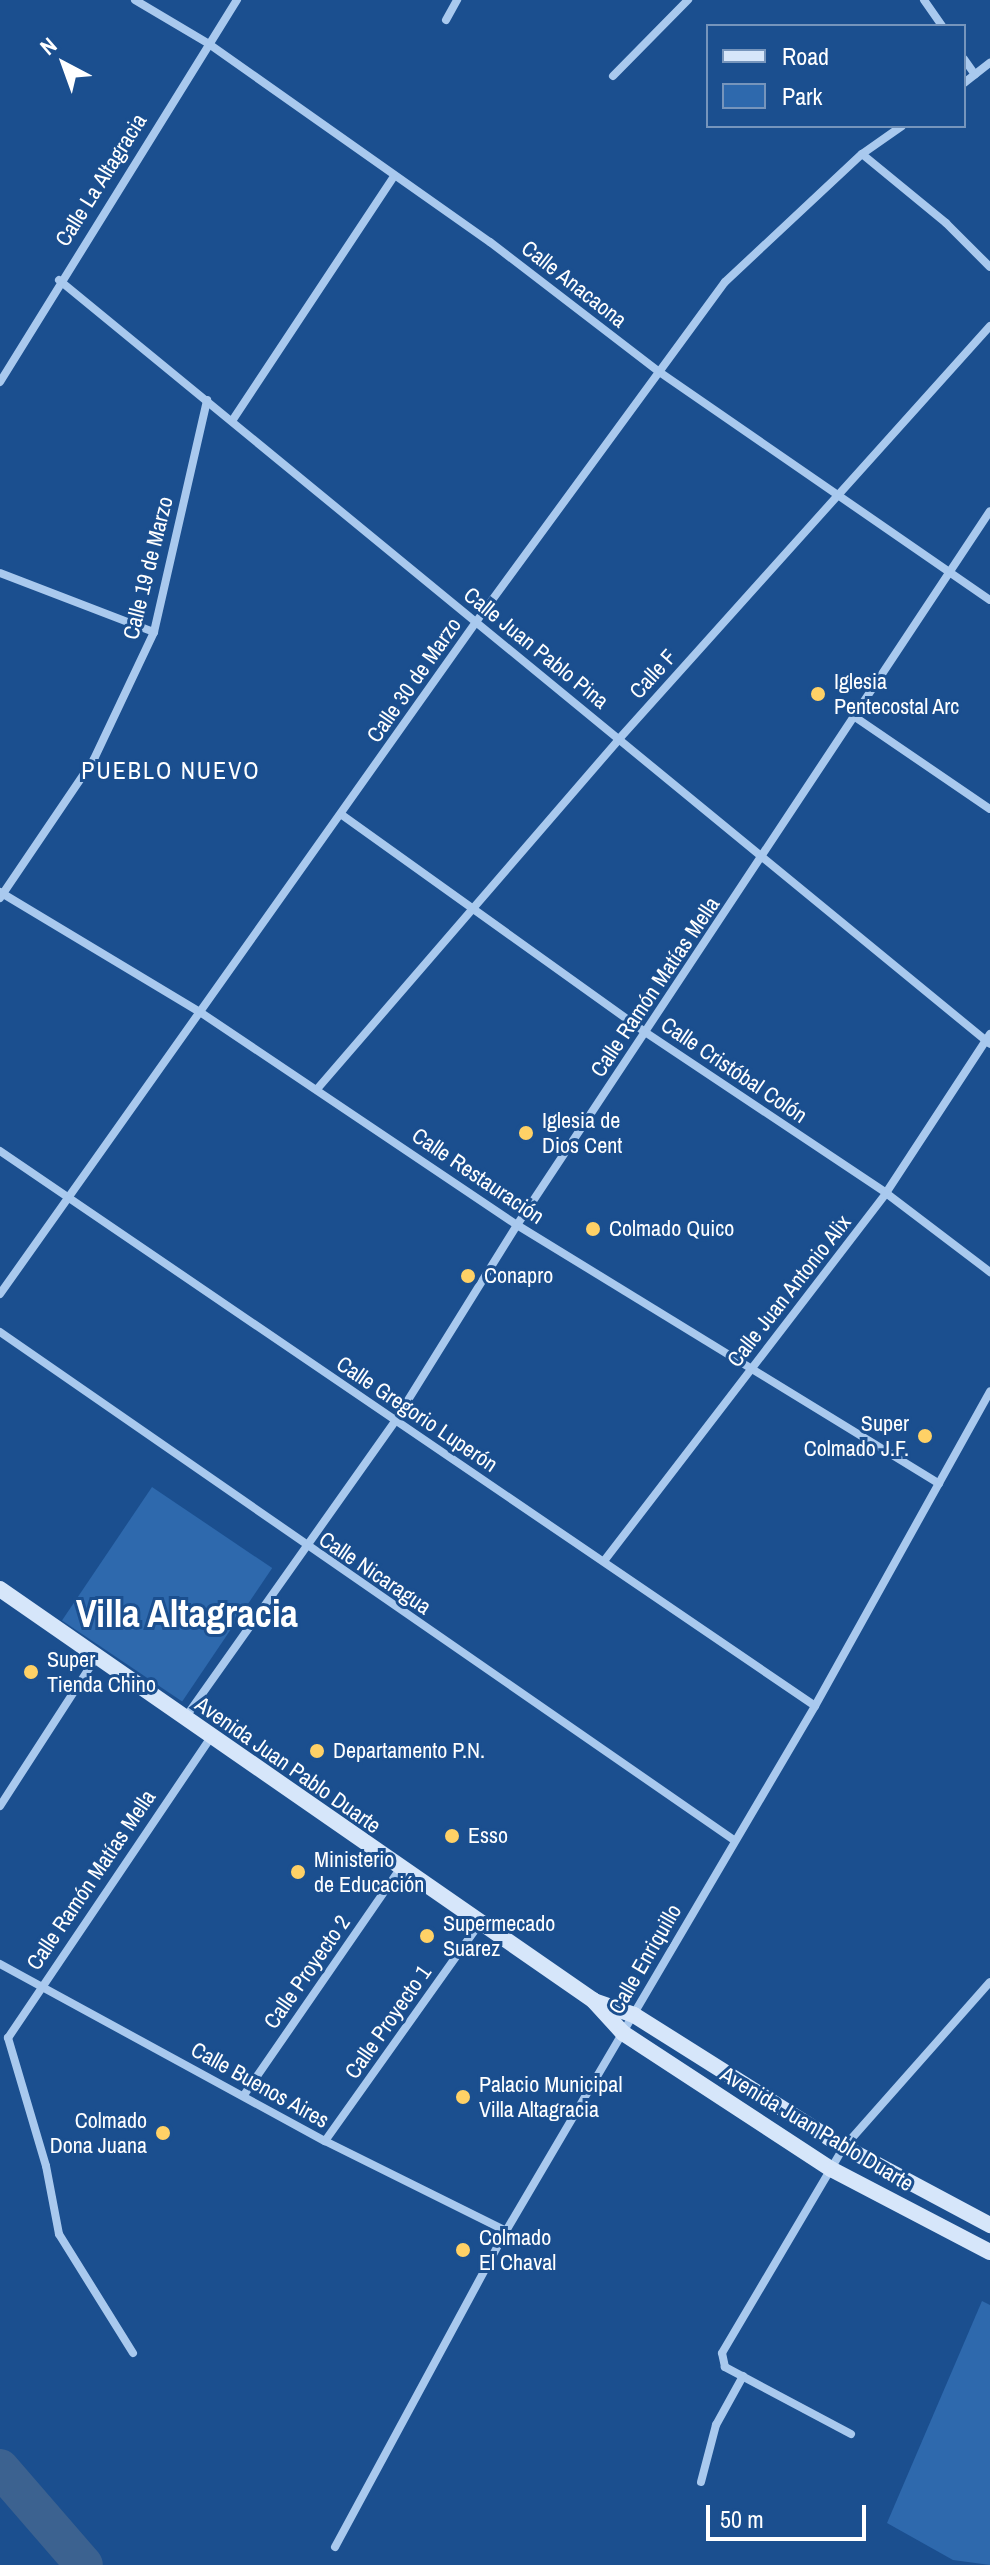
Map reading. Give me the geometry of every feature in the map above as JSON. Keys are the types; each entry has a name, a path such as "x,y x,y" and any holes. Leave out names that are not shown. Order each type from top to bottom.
{"main road":[{"name":"Avenida Juan Pablo Duarte","path":"0,1589 95,1659 399,1870 593,2000 623,2033 831,2169 990,2252"},
{"name":"Avenida Juan Pablo Duarte","path":"593,2000 634,2015 844,2147 990,2225"}],"street":[{"name":"Calle Anacaona","path":"135,0 209,44 393,178 490,242 658,371 836,498 990,600"},
{"name":"Calle La Altagracia","path":"0,382 59,280 237,0"},
{"path":"446,20 457,0"},
{"path":"613,76 688,0"},
{"path":"924,0 941,24"},
{"path":"966,62 975,75"},
{"path":"966,82 990,63"},
{"name":"Calle 30 de Marzo","path":"0,1294 476,622 725,282 862,154 899,128"},
{"path":"862,154 946,223 990,267"},
{"path":"232,421 393,178"},
{"name":"Calle Juan Pablo Pina","path":"59,280 988,1040"},
{"name":"Calle F","path":"318,1088 619,739 990,326"},
{"name":"Calle 19 de Marzo","path":"1,895 94,759 154,632 207,400"},
{"name":"Calle Ramón Matías Mella","path":"184,1718 308,1549 395,1421 517,1225 764,858 990,511"},
{"path":"0,573 154,632"},
{"path":"855,717 990,809"},
{"name":"Calle Cristóbal Colón","path":"342,815 645,1032 886,1193 990,1272"},
{"name":"Calle Restauración","path":"1,895 200,1012 318,1088 517,1225 753,1366 939,1484"},
{"name":"Calle Juan Antonio Alix","path":"604,1561 886,1193 988,1040"},
{"name":"Calle Gregorio Luperón","path":"0,1151 815,1706"},
{"name":"Calle Nicaragua","path":"0,1332 308,1549 734,1840"},
{"name":"Calle Enriquillo","path":"335,2547 506,2231 815,1706 990,1391"},
{"path":"0,1805 95,1659"},
{"name":"Calle Ramón Matías Mella","path":"133,2353 59,2234 46,2166 8,2038 38,1988 210,1738"},
{"name":"Calle Proyecto 2","path":"244,2095 399,1870"},
{"name":"Calle Proyecto 1","path":"325,2141 480,1923"},
{"name":"Calle Buenos Aires","path":"0,1964 38,1988 244,2095 325,2141 506,2231"},
{"path":"851,2434 725,2367 722,2353 844,2147 990,1982"},
{"path":"701,2482 716,2425 743,2376"}],"green space":[{"path":"152,1487 272,1568 182,1702 62,1620"},
{"path":"982,2301 990,2305 990,2565 953,2560 887,2523"}],"waterway":[{"path":"0,2468 84,2565"}],"place":[{"name":"Iglesia Pentecostal Arc","path":"818,694"},
{"name":"Iglesia de Dios Cent","path":"526,1133"},
{"name":"Colmado Quico","path":"593,1229"},
{"name":"Conapro","path":"468,1276"},
{"name":"Super Colmado J.F.","path":"925,1436"},
{"name":"Super Tienda Chino","path":"31,1672"},
{"name":"Departamento P.N.","path":"317,1751"},
{"name":"Esso","path":"452,1836"},
{"name":"Ministerio de Educación","path":"298,1872"},
{"name":"Supermecado Suarez","path":"427,1936"},
{"name":"Palacio Municipal Villa Altagracia","path":"463,2097"},
{"name":"Colmado Dona Juana","path":"163,2133"},
{"name":"Colmado El Chaval","path":"463,2250"}],"district":[{"name":"PUEBLO NUEVO","path":"171,771"},
{"name":"Villa Altagracia","path":"187,1614"}]}
